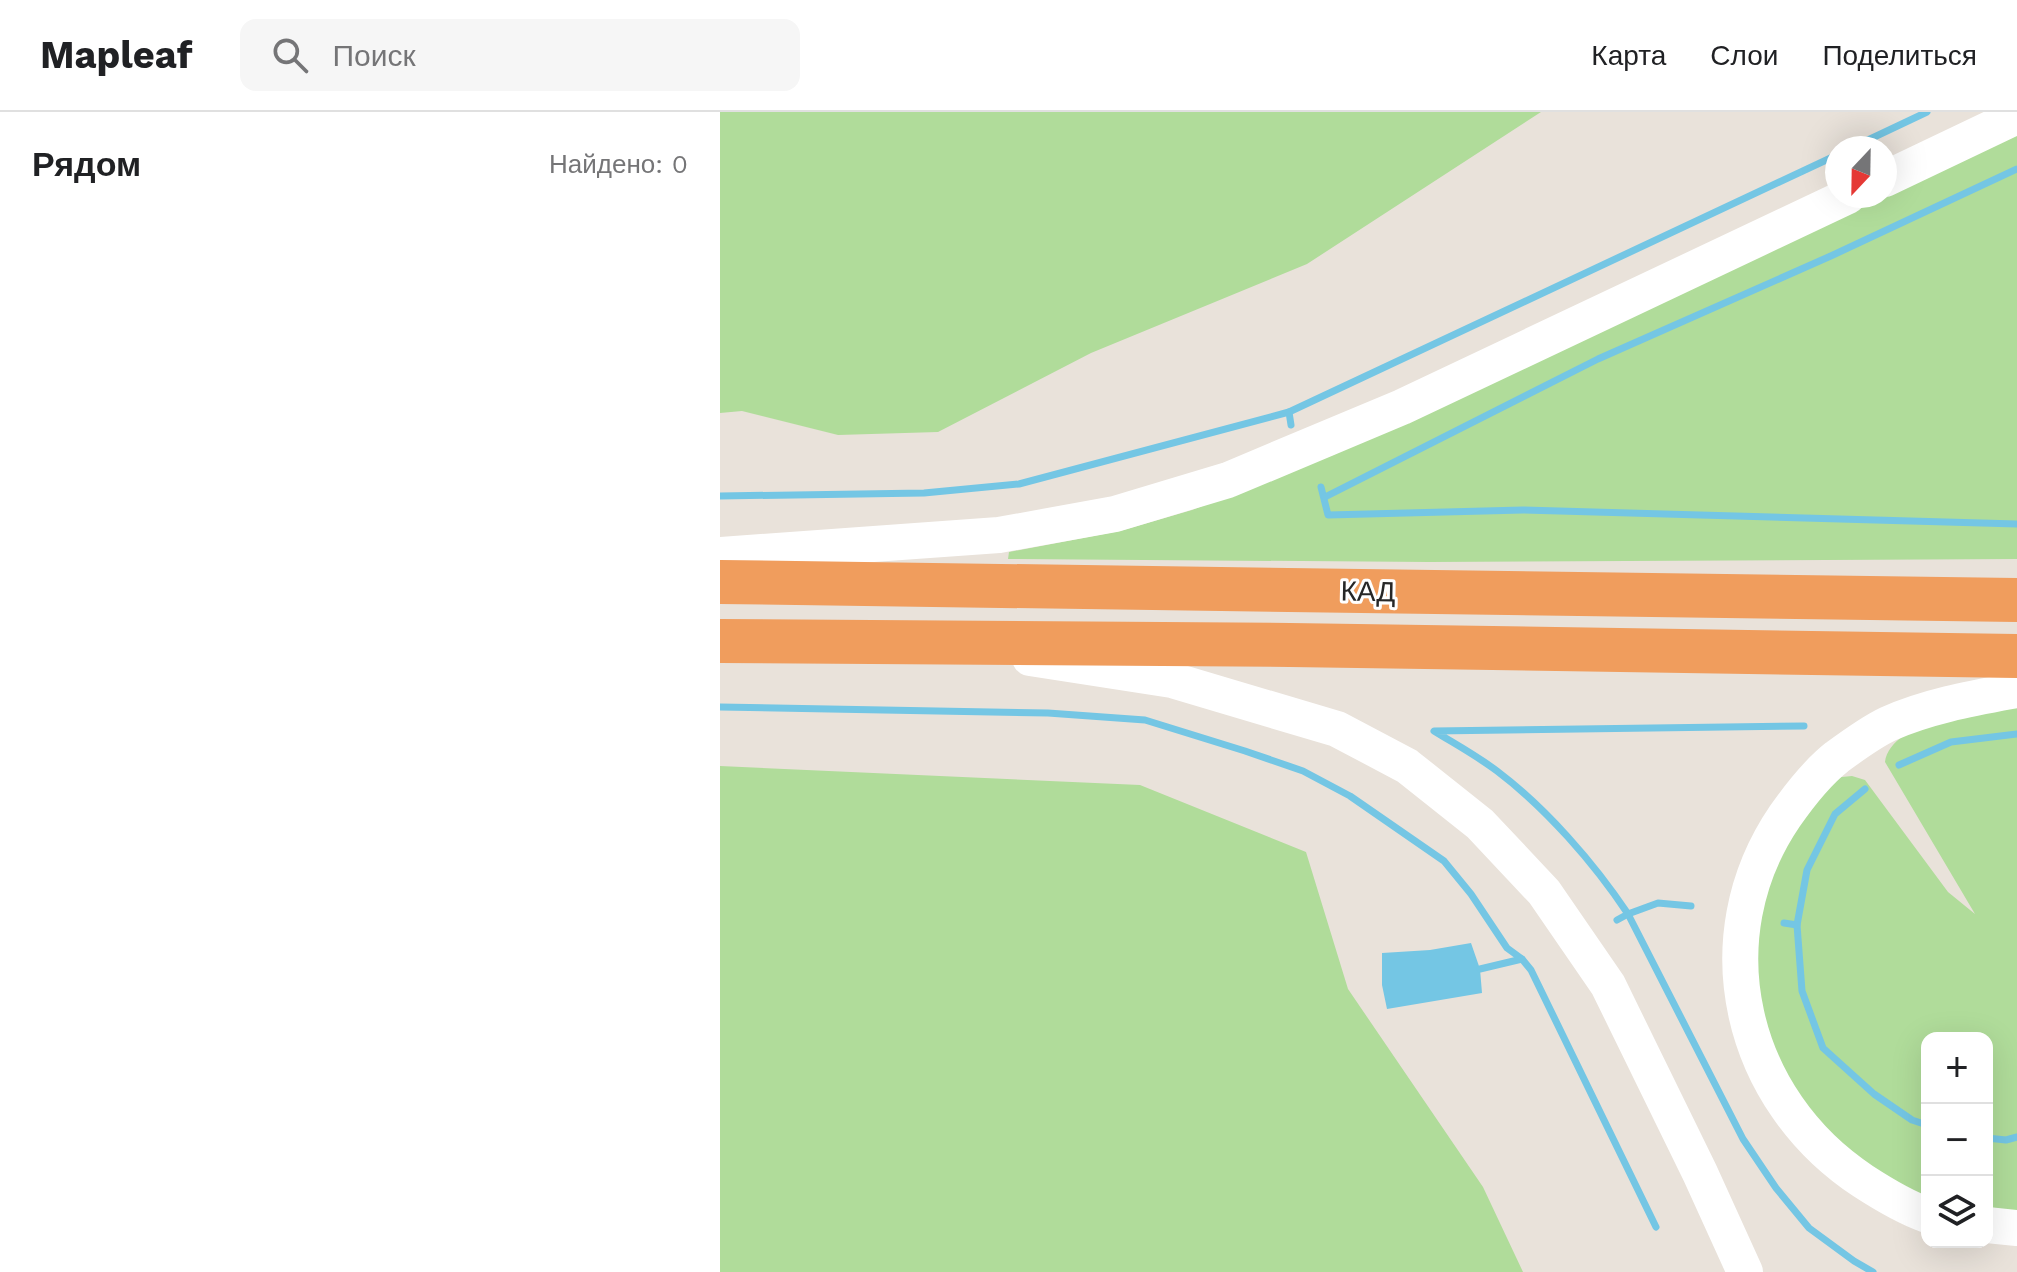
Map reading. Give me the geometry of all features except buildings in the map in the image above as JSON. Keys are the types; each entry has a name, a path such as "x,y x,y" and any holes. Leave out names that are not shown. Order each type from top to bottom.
{"highway":[{"name":"КАД","path":"720,582 2017,600"},
{"name":"КАД","path":"720,641 1275,645 2017,656"}],"main road":[{"path":"1897,173 2017,116"},
{"path":"720,555 999,535 1115,514 1228,480 1402,407 1825,207"},
{"path":"938,644 1172,680 1337,729 1407,766 1480,824 1544,892 1608,985 1745,1272"},
{"path":"1921,1212 1885,1196 1840,1166 1805,1130 1772,1087 1750,1032 1739,973 1741,925 1750,883 1766,844 1797,800 1835,758 1888,724 1958,702 2017,690"},
{"path":"1993,1226 2017,1228"}],"green space":[{"path":"720,112 1541,112 1307,264 1091,353 938,432 838,435 742,411 720,413"},
{"path":"2017,131 2017,559 1429,562 1008,559 1009,552 1120,531 1192,510 1333,455 1853,208 1897,208 1897,190"},
{"path":"2017,704 2017,1216 1993,1215 1993,1032 1921,1032 1921,1199 1811,1126 1759,1028 1749,944 1770,866 1832,778 1852,776 1865,780 1948,892 1975,914 1885,762 1891,747 1904,736 1940,720"},
{"path":"720,766 1140,785 1306,852 1348,989 1483,1187 1523,1272 720,1272"}],"water":[{"path":"1471,943 1480,969 1482,993 1387,1009 1382,985 1382,953"}],"waterway":[{"path":"1876,136 1927,112"},
{"path":"1289,412 1825,161"},
{"path":"1325,497 1598,359 2017,169"},
{"path":"720,496 924,493 1019,484 1289,412 1291,425"},
{"path":"1321,487 1328,515 1523,510 2017,524"},
{"path":"720,707 1048,713 1145,720 1303,771 1350,796 1444,861 1471,894 1507,948 1531,970 1656,1227"},
{"path":"1617,920 1628,914 1585,856 1551,819 1497,771 1434,731 1804,726"},
{"path":"1899,765 1951,742 2017,734"},
{"path":"1865,789 1835,814 1807,870 1797,925 1802,991 1823,1048 1874,1094 1921,1123"},
{"path":"1691,906 1658,903 1628,914 1743,1139 1776,1188 1809,1228 1873,1272"},
{"path":"1784,923 1797,925"},
{"path":"1480,969 1522,959"},
{"path":"1993,1139 2017,1137"}]}
